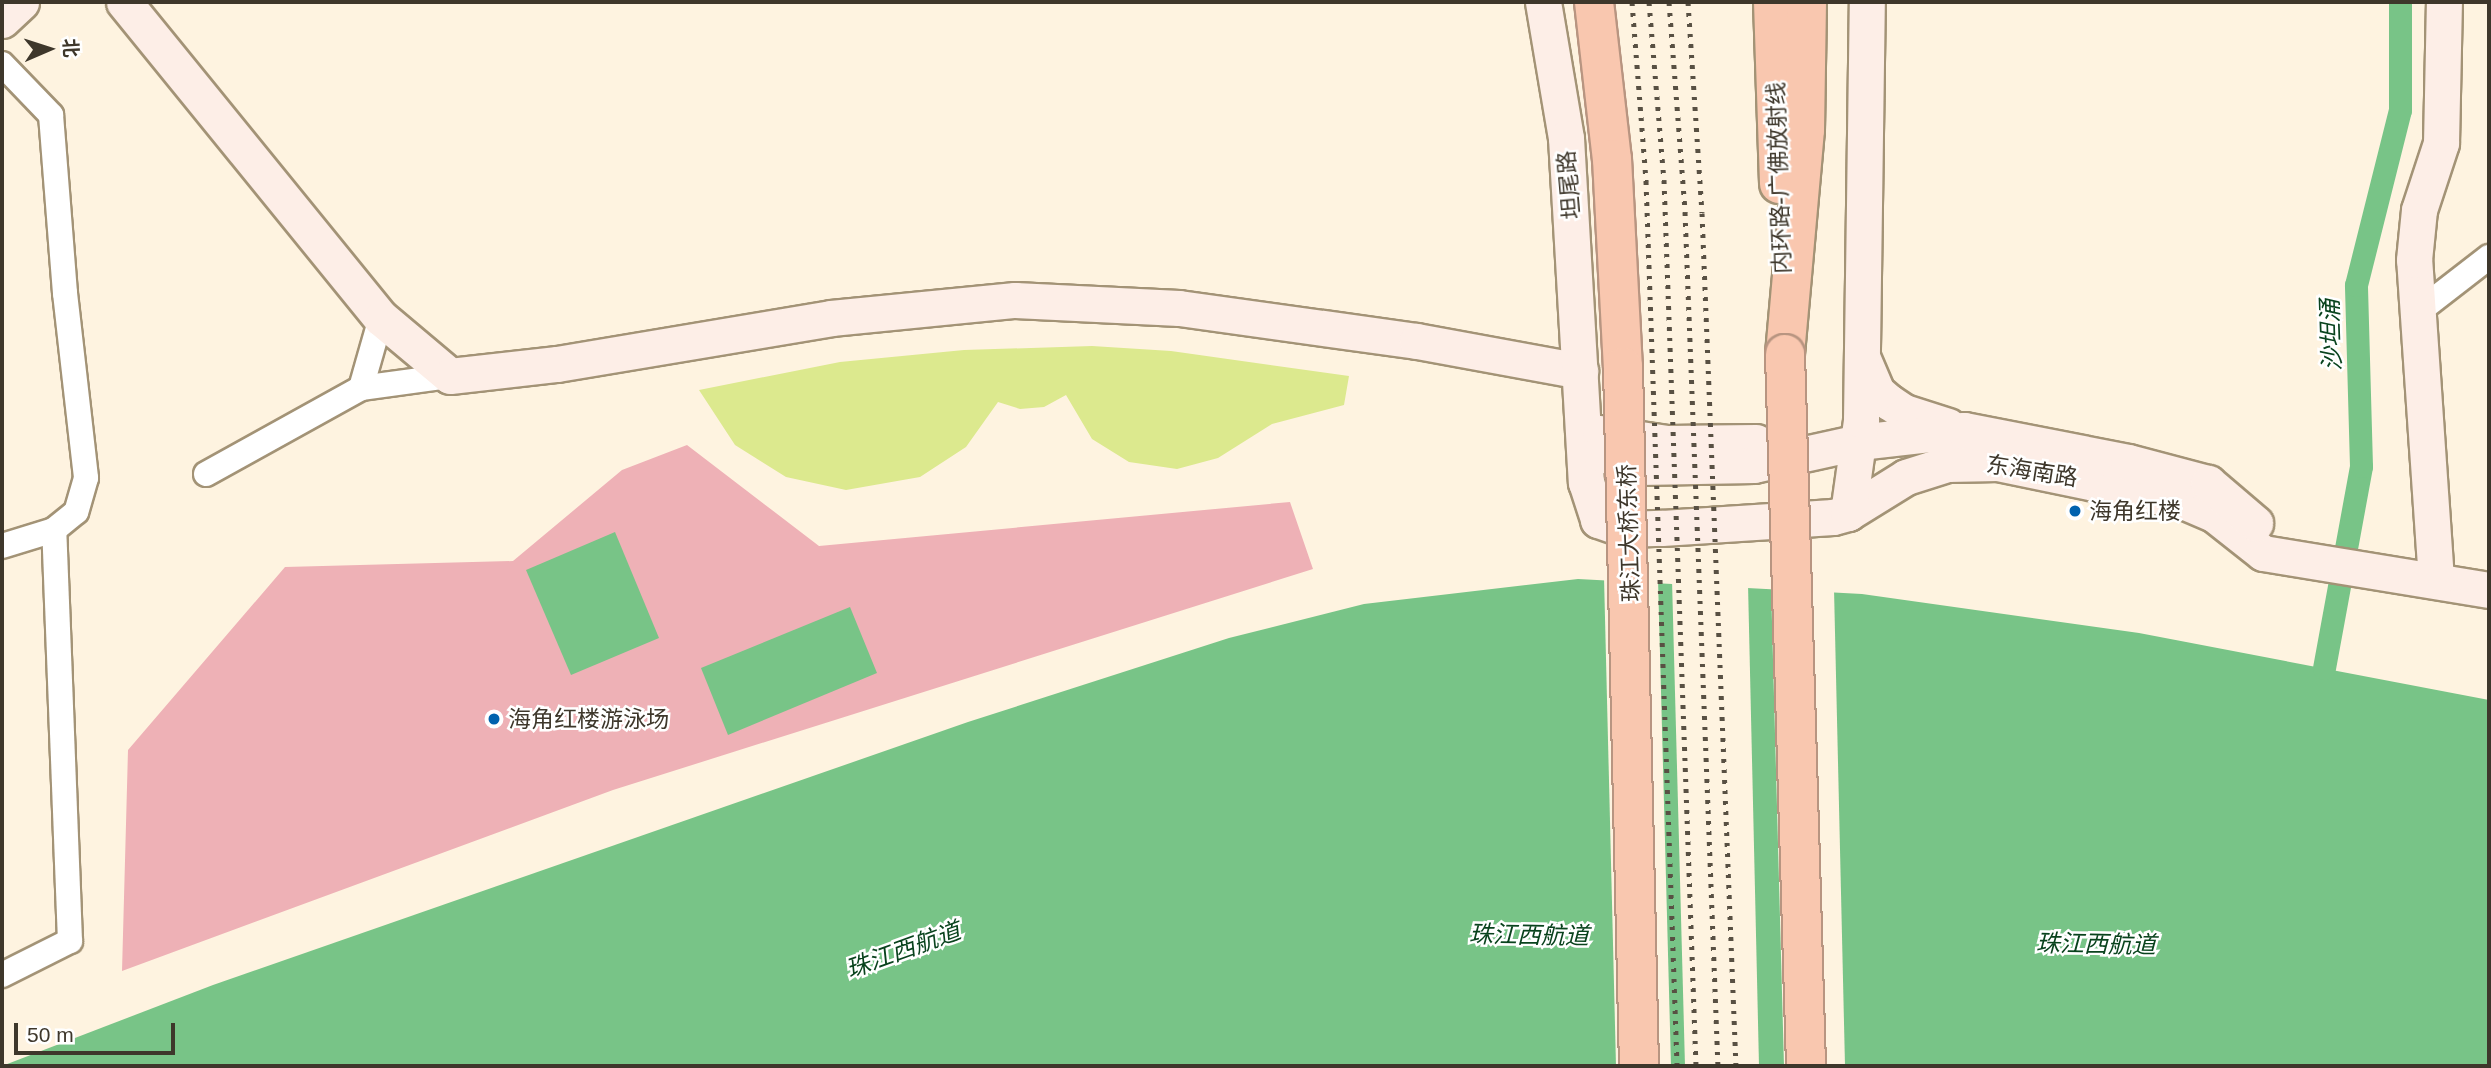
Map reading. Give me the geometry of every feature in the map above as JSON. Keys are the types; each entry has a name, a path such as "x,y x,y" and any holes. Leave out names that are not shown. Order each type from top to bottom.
{"highway":[{"name":"珠江大桥东桥","path":"1594,2 1612,159 1623,353 1639,1066"},
{"name":"内环路-广佛放射线","path":"1773,2 1785,354"},
{"path":"1807,2 1805,130 1785,354 1807,1066"}],"street":[{"path":"2,20 21,2"},
{"path":"124,2 380,318 450,376"},
{"name":"坦尾路","path":"1543,2 1566,138 1580,370"},
{"path":"1848,513 1859,442 1867,2"},
{"path":"2437,580 2415,234 2441,143 2444,2"},
{"path":"2,64 47,108 52,124 65,293 86,478 76,512 54,530 2,546"},
{"path":"2418,312 2489,257"},
{"path":"206,474 361,388 557,364 831,318 1015,300 1179,307 1580,370"},
{"path":"361,388 380,318"},
{"path":"1862,356 1877,392 1889,402 1904,412 1964,430"},
{"name":"东海南路","path":"1580,370 1589,499 1598,520 1609,526 1662,528 1802,520 1848,513 1906,477 1947,464 1998,463 2185,502 2215,516 2263,553 2489,590"},
{"name":"东海南路","path":"1584,430 1644,442 1859,442 1964,430 2081,452 2208,483 2230,497 2306,561"},
{"path":"2,975 70,941 54,530"}],"shaded area":[{"name":"海角红楼游泳场","path":"687,445 819,546 1290,502 1313,569 613,790 122,971 128,750 285,567 513,561 622,470"}],"water":[{"path":"615,532 659,638 571,675 526,570"},
{"name":"珠江西航道","path":"1578,579 1862,594 2139,633 2489,700 2489,1066 2,1066 213,985 968,722 1229,638 1364,604"},
{"path":"850,607 877,673 728,735 701,668"}],"pier":[{"path":"1604,577 1658,579 1671,1066 1616,1066"},
{"path":"1672,580 1748,584 1759,1066 1685,1066"},
{"path":"1771,585 1834,589 1845,1066 1784,1066"}],"building":[{"path":"1092,346 1171,351 1349,376 1344,405 1272,424 1218,458 1177,469 1129,462 1092,439 1066,395 1044,407 1020,409 998,402 966,447 920,477 846,490 786,477 735,445 699,390 840,362 964,350"}],"waterway":[{"name":"沙坦涌","path":"2324,668 2361,466 2356,285 2400,110 2400,2"}],"railway":[{"path":"1632,2 1646,181 1677,1066"},
{"path":"1649,2 1664,180 1696,1066"},
{"path":"1669,2 1685,212 1718,1066"},
{"path":"1688,2 1702,213 1736,1066"}],"place":[{"name":"海角红楼","path":"2075,511"},
{"name":"海角红楼游泳场","path":"494,719"}]}
